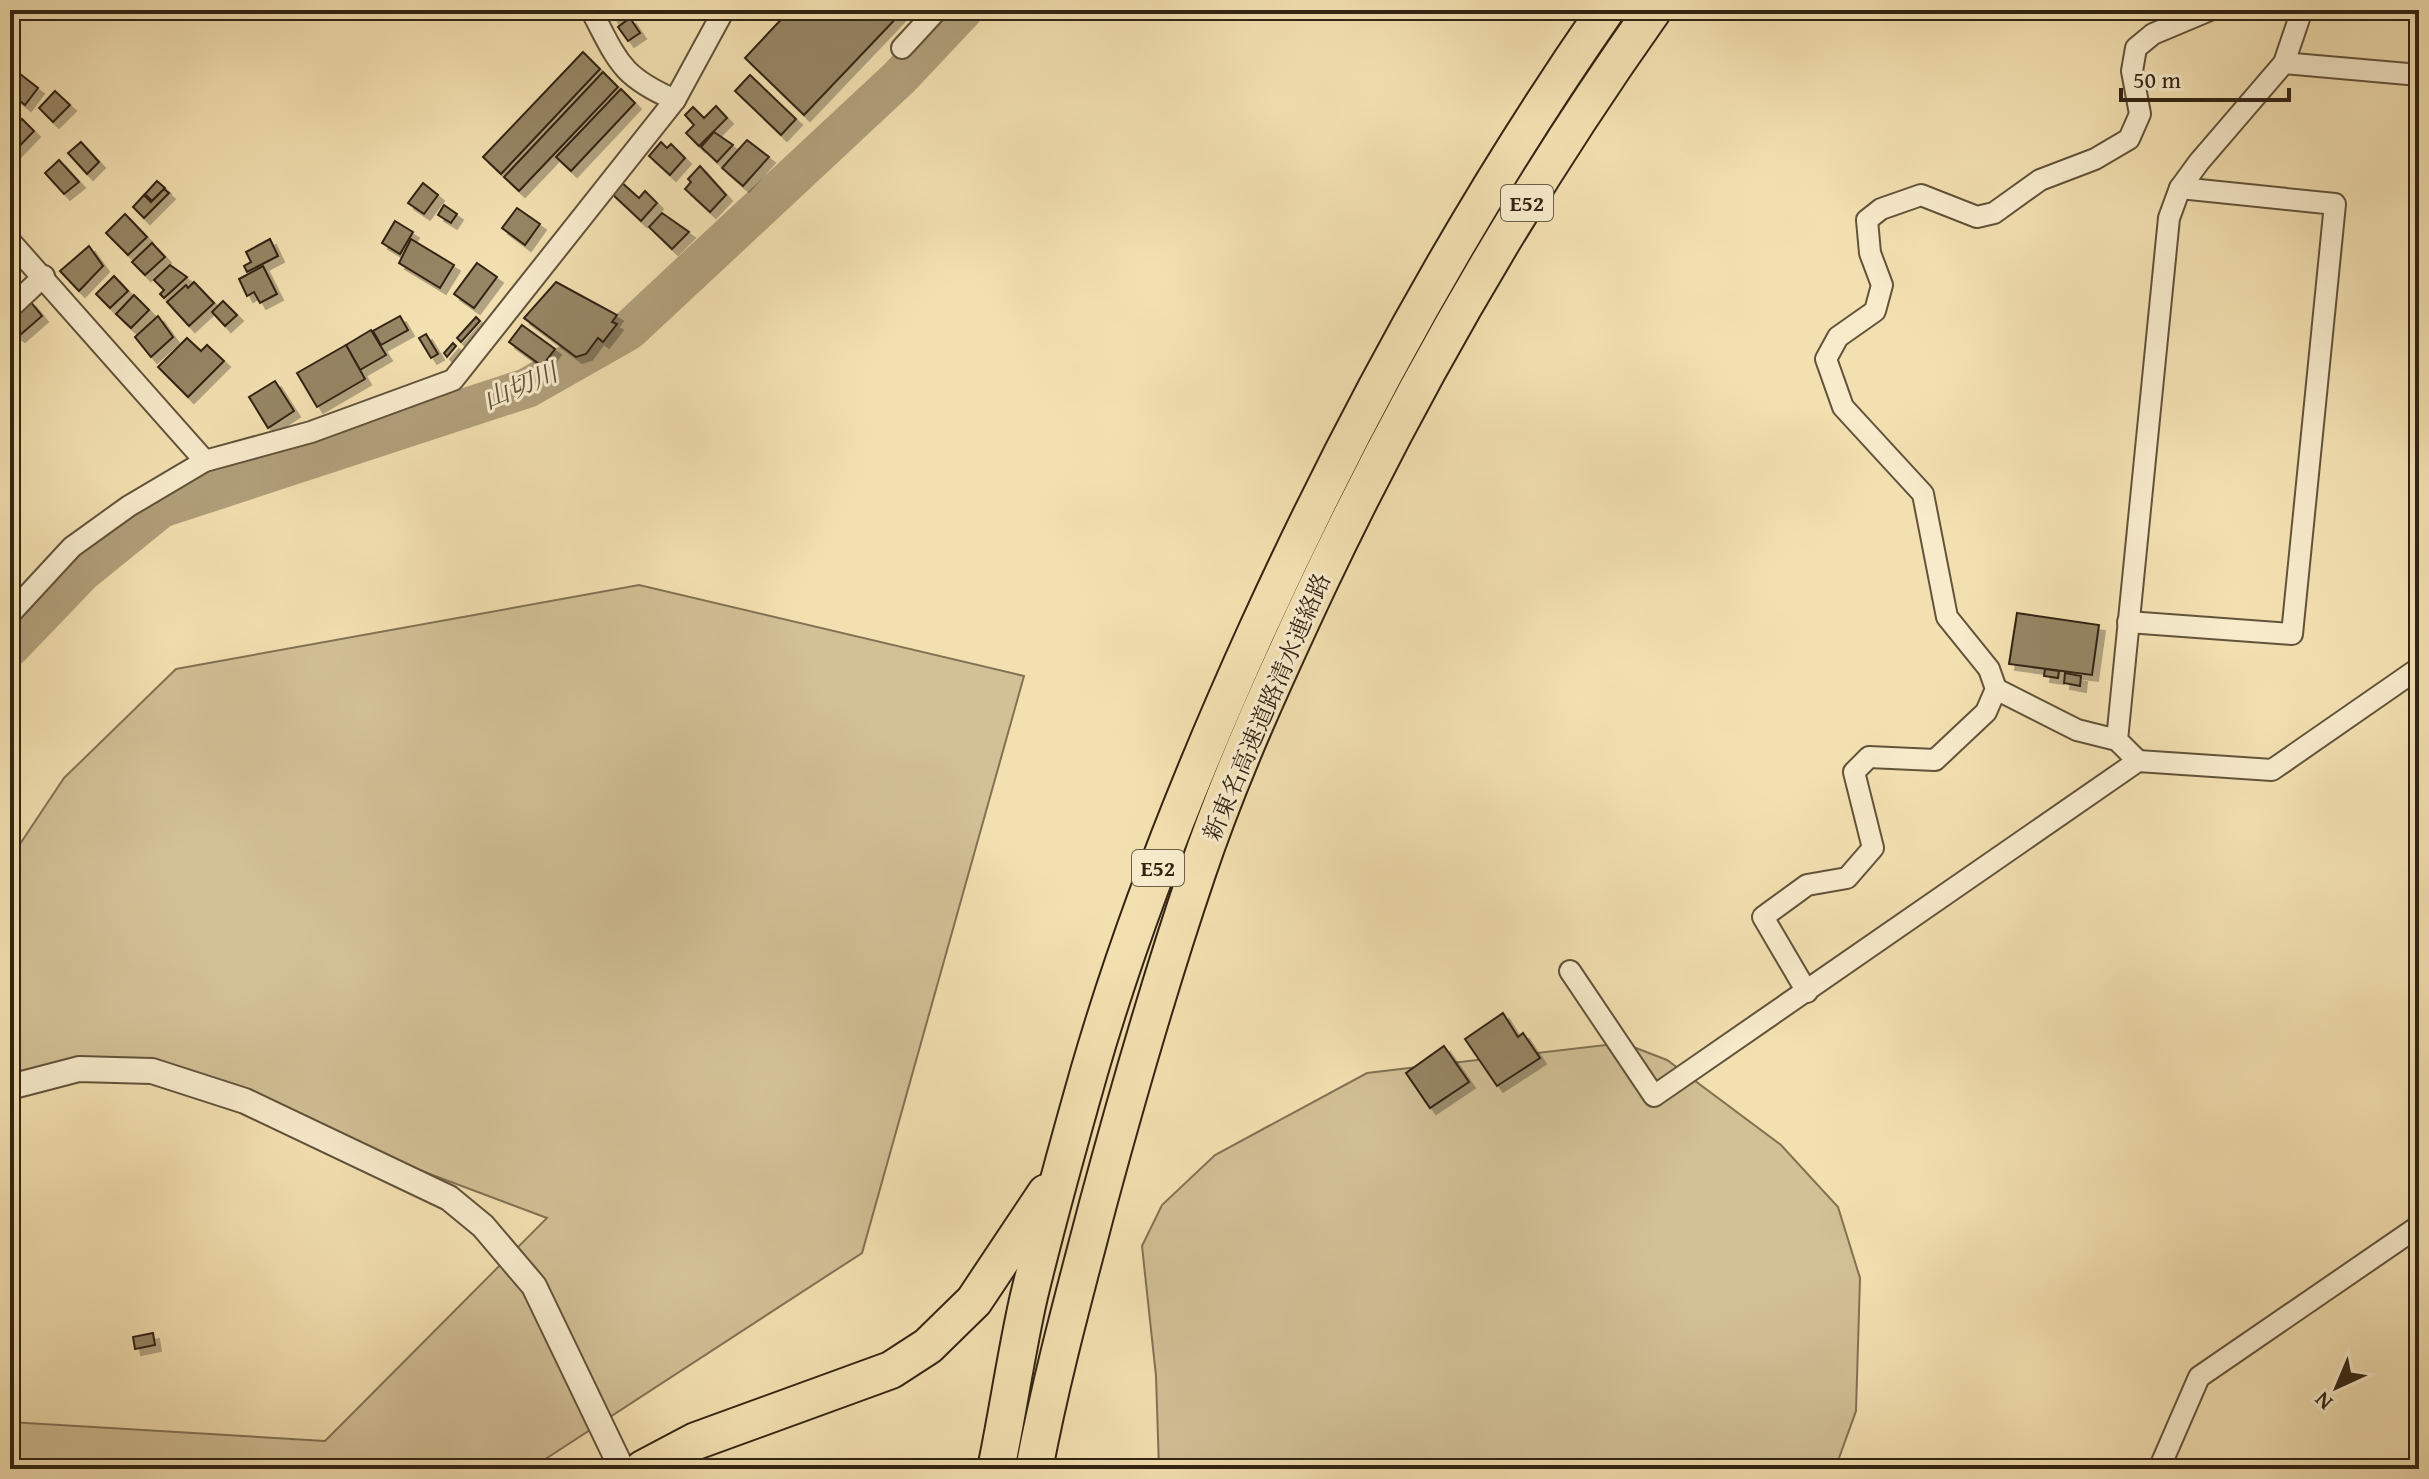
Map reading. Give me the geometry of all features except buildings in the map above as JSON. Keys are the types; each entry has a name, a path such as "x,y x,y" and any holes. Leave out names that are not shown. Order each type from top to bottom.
{"highway":[{"name":"新東名高速道路清水連絡路","path":"996,1469 1029,1297 1090,1068 1129,949 1200,759 1306,522 1378,381 1467,222 1606,10"},
{"name":"新東名高速道路清水連絡路","path":"1058,1393 1127,1097 1198,871 1275,676 1410,402 1501,244 1606,76 1653,10"},
{"path":"643,1469 696,1441 891,1370 928,1346 974,1301 1036,1212 1065,1160"},
{"path":"1034,1469 1058,1393"},
{"path":"1058,1393 1060,1469"}],"street":[{"path":"591,10 618,61 640,84 675,100"},
{"path":"10,614 72,547 129,506 205,461 311,432 453,380 675,100 724,10"},
{"path":"902,48 937,10"},
{"path":"1807,992 1763,917 1807,885 1847,878 1873,848 1854,772 1869,757 1935,760 1986,712 1996,689 1989,669 1947,617 1923,494 1843,407 1826,359 1838,337 1875,311 1882,285 1870,253 1867,220 1881,209 1921,195 1977,217 1994,213 2040,180 2095,159 2129,139 2140,114 2132,71 2136,48 2153,34 2210,10"},
{"path":"2117,740 2169,218 2180,188 2284,63 2302,10"},
{"path":"2284,63 2419,75"},
{"path":"2128,622 2292,634 2335,204 2180,188"},
{"path":"10,241 205,461"},
{"path":"10,308 44,276"},
{"path":"1570,971 1654,1096 2138,761 2272,770 2419,668"},
{"path":"1996,689 2077,730 2117,740 2138,761"},
{"path":"10,1087 79,1069 152,1071 245,1101 449,1198 483,1226 534,1286 622,1469"},
{"path":"2159,1469 2199,1377 2419,1226"}],"shaded area":[{"path":"639,585 1024,676 862,1253 530,1469 10,1469 10,1422 325,1441 547,1218 164,1074 10,1071 10,859 64,778 176,669"},
{"path":"1623,1043 1667,1060 1781,1145 1838,1207 1860,1278 1856,1411 1835,1469 1159,1469 1156,1376 1142,1246 1162,1205 1215,1155 1367,1073"}],"waterway":[{"name":"山切川","path":"10,647 82,572 161,508 527,388 629,330 899,78 963,10"}]}
